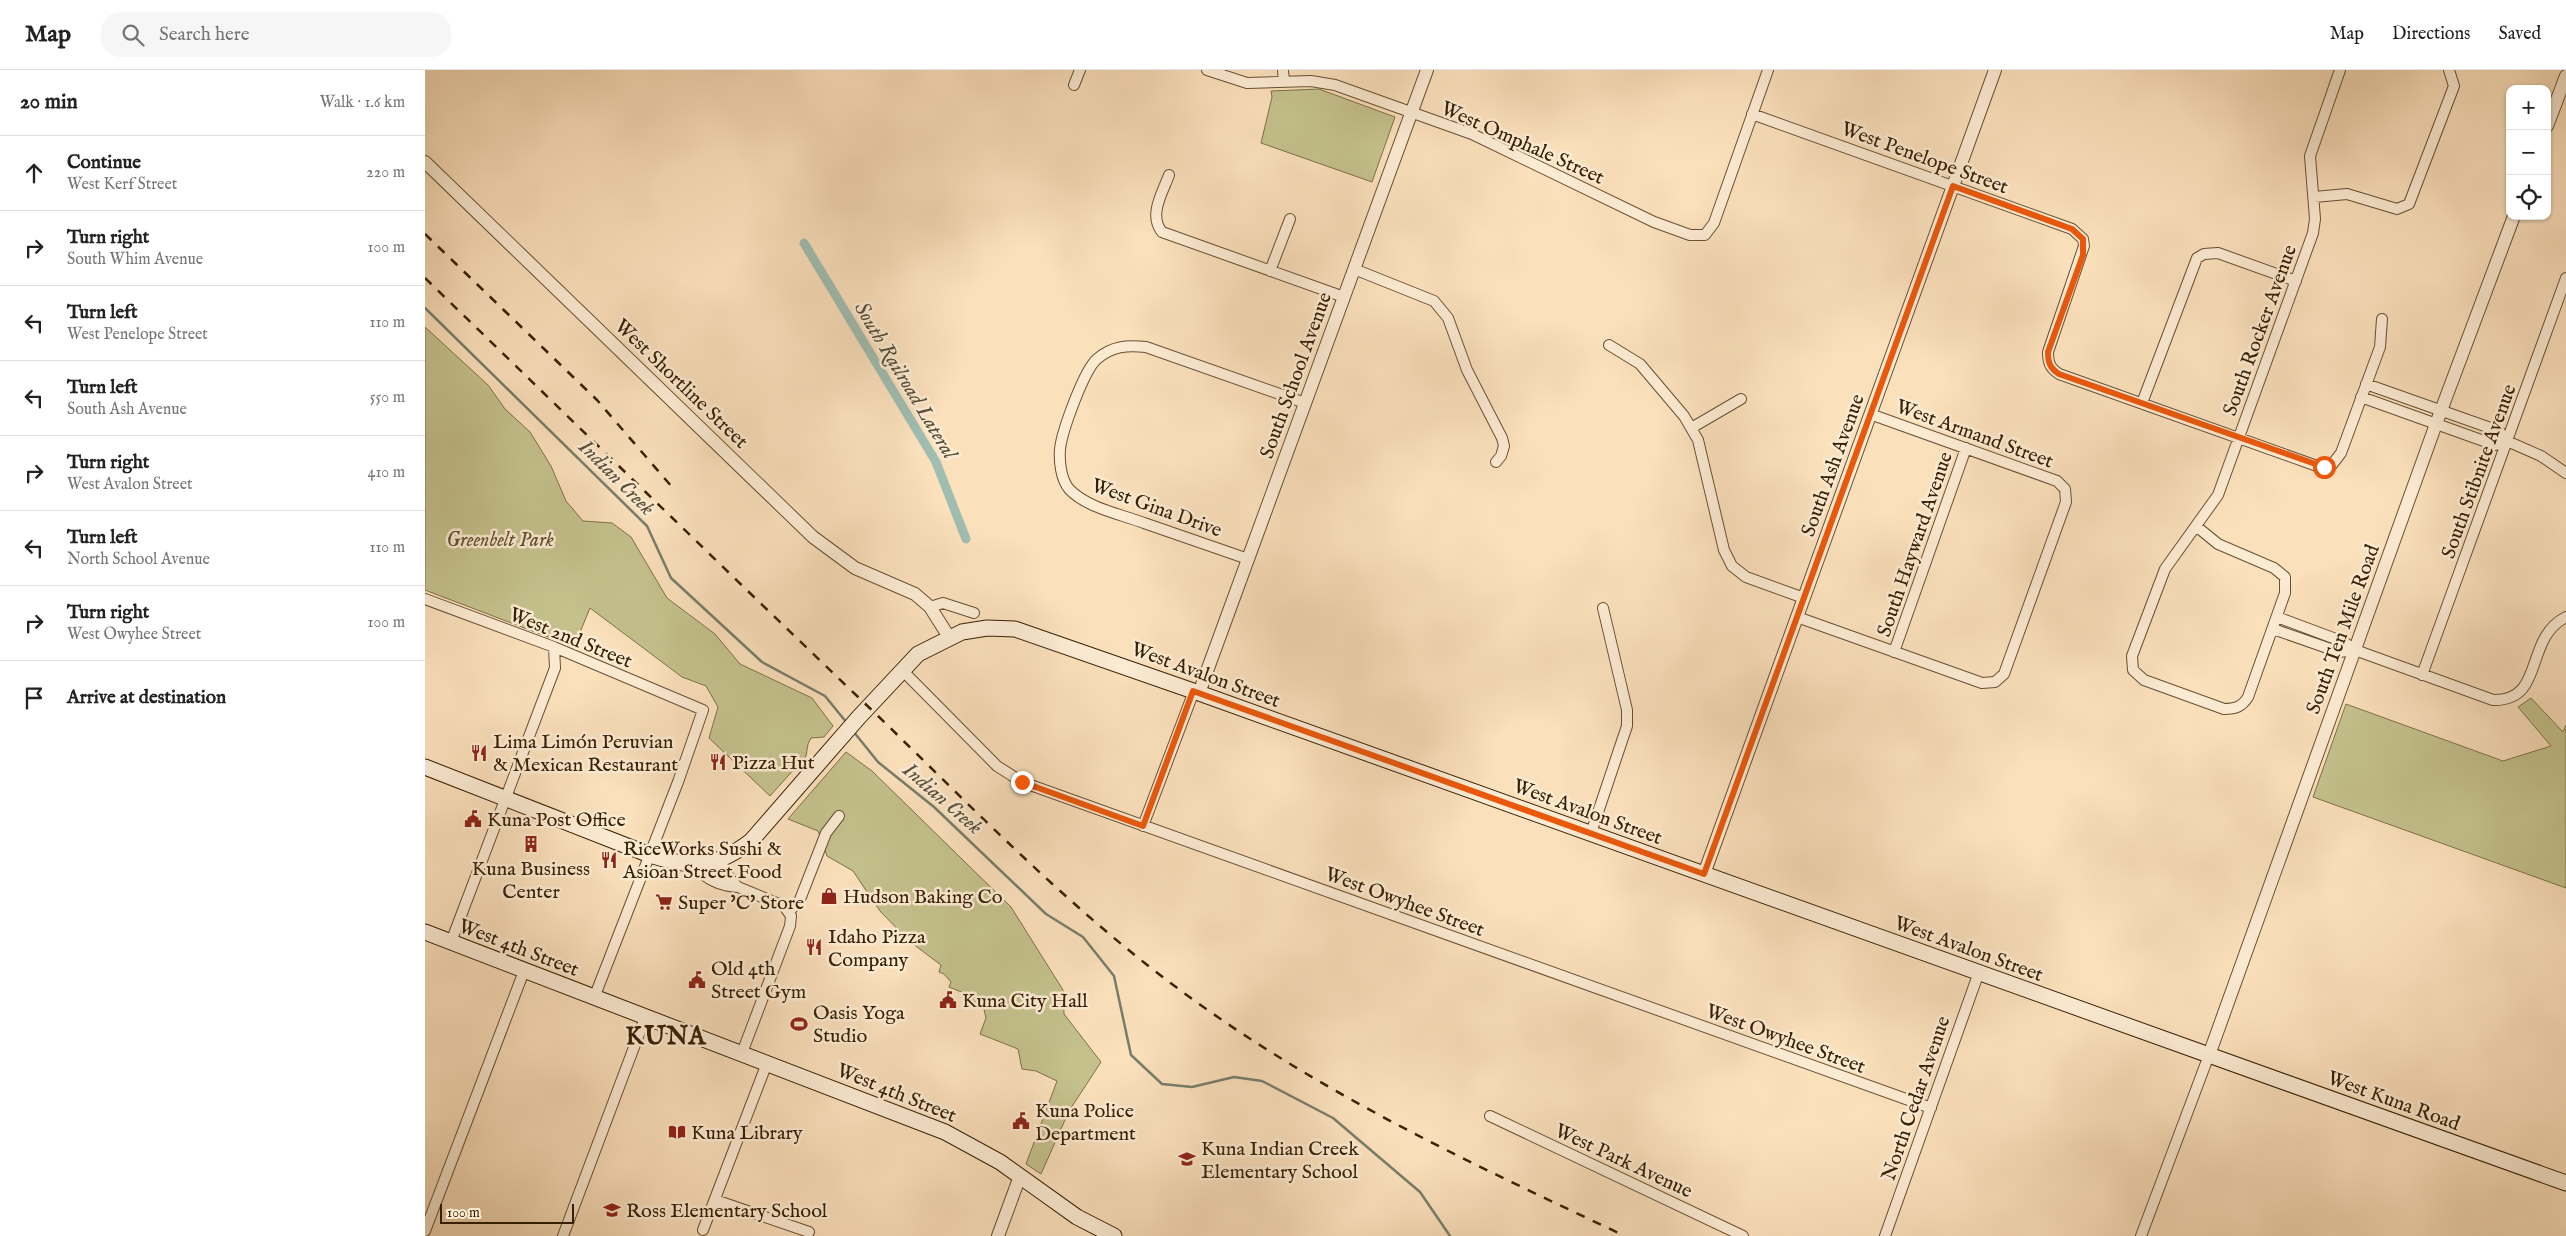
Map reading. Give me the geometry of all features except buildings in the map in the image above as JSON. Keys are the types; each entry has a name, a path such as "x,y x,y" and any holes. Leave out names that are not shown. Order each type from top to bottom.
{"main road":[{"name":"West Avalon Street","path":"720,861 751,841 831,748 918,654 962,632 987,628 1015,629 2209,1055"},
{"path":"425,766 650,855 693,866 720,861"},
{"name":"West 4th Street","path":"425,932 945,1132 973,1145 1077,1217 1114,1236"},
{"name":"West Kuna Road","path":"2209,1055 2566,1183"}],"street":[{"path":"1074,86 1080,70"},
{"name":"West Omphale Street","path":"1207,70 1247,83 1311,81 1335,84 1472,134 1654,222 1690,235 1705,235 1714,223 1753,114"},
{"path":"1283,70 1284,82"},
{"name":"South School Avenue","path":"1196,692 1248,559 1427,70"},
{"path":"1753,114 1768,70"},
{"name":"South Ash Avenue","path":"1704,874 1995,70"},
{"name":"South Rocker Avenue","path":"2273,629 2248,697 2239,707 2224,709 2144,680 2133,670 2132,656 2160,579 2171,559 2218,495 2296,281 2315,226 2310,156 2341,70"},
{"path":"2314,198 2347,194 2359,196 2391,208 2403,208 2409,204 2454,86 2451,72"},
{"path":"2551,115 2566,76"},
{"name":"West Penelope Street","path":"1753,114 2072,229 2083,239 2083,255 2048,352 2049,365 2059,374 2142,403"},
{"name":"West Shortline Street","path":"425,162 813,537 855,568 915,594 930,607 949,638"},
{"path":"1169,175 1156,213 1157,226 1162,232 1344,297"},
{"path":"1270,271 1290,219"},
{"name":"South Ten Mile Road","path":"2209,1055 2441,410 2512,220"},
{"path":"2296,281 2218,253 2205,254 2193,265 2142,403 2317,466 2331,466 2341,453 2380,347 2382,319"},
{"path":"1354,269 1391,282 1434,301 1441,307 1448,318 1479,395 1502,438 1504,446 1501,456 1496,462"},
{"name":"South Stibnite Avenue","path":"2423,675 2566,278"},
{"name":"West Gina Drive","path":"1248,559 1091,504 1076,495 1063,477 1060,450 1063,437 1087,373 1096,359 1116,347 1132,345 1146,347 1305,403"},
{"path":"1609,345 1640,364 1693,427 1698,440 1724,550 1732,566 1747,576 1804,598"},
{"path":"2366,384 2499,431 2507,441 2541,456 2566,473"},
{"path":"2361,397 2495,445 2507,441"},
{"path":"1693,427 1741,400"},
{"name":"West Armand Street","path":"1870,414 2057,481 2065,489 2066,502 2004,674 1995,682 1982,683 1894,652"},
{"name":"South Hayward Avenue","path":"1894,652 1966,448"},
{"path":"2195,526 2218,544 2274,568 2285,577 2285,593 2273,629 2339,652 2355,650"},
{"name":"West 2nd Street","path":"425,599 554,647 703,710 650,855"},
{"path":"930,607 943,602 974,613"},
{"path":"1591,833 1627,726 1627,710 1603,608"},
{"path":"1797,617 1894,652"},
{"path":"2277,617 2344,642 2355,650 2493,700 2512,698 2525,688 2549,630 2566,617"},
{"path":"451,942 504,797 555,668 554,647"},
{"name":"West Owyhee Street","path":"903,670 997,766 1022,782 1931,1108"},
{"path":"1143,826 1196,692"},
{"path":"789,911 799,902 826,832 839,816"},
{"path":"594,998 650,855"},
{"path":"720,861 730,879 738,887"},
{"path":"693,866 706,879 726,886 738,887 776,902 789,911"},
{"path":"742,1053 790,926 789,911"},
{"path":"425,1231 524,971"},
{"name":"North Cedar Avenue","path":"1885,1236 1979,972"},
{"path":"563,1236 645,1018"},
{"path":"2141,1236 2209,1055"},
{"path":"703,1230 767,1063"},
{"name":"West Park Avenue","path":"1490,1116 1743,1236"},
{"path":"997,1236 1020,1176"},
{"path":"715,1200 809,1232"}],"green space":[{"path":"1319,89 1395,117 1372,182 1261,143 1272,97 1271,91"},
{"name":"Greenbelt Park","path":"425,327 488,385 505,409 530,432 551,466 566,501 583,521 612,523 631,537 667,598 715,634 740,664 812,698 833,726 824,737 811,738 806,756 770,796 709,738 718,707 706,686 682,677 590,608 574,647 425,590"},
{"path":"2531,698 2563,732 2566,725 2566,888 2313,797 2346,704 2503,761 2551,746 2518,707"},
{"path":"846,752 872,771 1011,907 1063,990 1064,1014 1101,1062 1069,1111 1041,1174 1026,1164 1057,1081 1036,1071 1022,1069 1018,1049 980,1034 986,1018 983,1005 968,999 969,995 949,987 951,982 944,974 939,972 941,965 909,941 880,911 853,871 827,856 818,831 788,819"}],"waterway":[{"name":"South Railroad Lateral","path":"804,243 936,462 966,539"},
{"name":"Indian Creek","path":"425,308 647,526 671,578 762,662 825,696 847,723"},
{"name":"Indian Creek","path":"853,731 878,762 934,807 1046,914 1083,937 1114,976 1131,1055 1162,1084 1192,1087 1234,1077 1262,1081 1333,1118 1420,1192 1450,1236"}],"railway":[{"path":"425,234 597,400 672,487"},
{"path":"425,278 995,830 1075,904 1158,974 1252,1040 1355,1102 1462,1158 1625,1236"}],"place":[{"name":"Lima Limón Peruvian & Mexican Restaurant","path":"479,753"},
{"name":"Pizza Hut","path":"718,762"},
{"name":"Kuna Post Office","path":"473,819"},
{"name":"Kuna Business Center","path":"531,844"},
{"name":"RiceWorks Sushi & Asioan Street Food","path":"609,860"},
{"name":"Hudson Baking Co","path":"829,896"},
{"name":"Super 'C' Store","path":"664,902"},
{"name":"Idaho Pizza Company","path":"814,947"},
{"name":"Old 4th Street Gym","path":"697,980"},
{"name":"Kuna City Hall","path":"948,1000"},
{"name":"Oasis Yoga Studio","path":"799,1024"},
{"name":"Kuna Police Department","path":"1021,1121"},
{"name":"Kuna Library","path":"677,1132"},
{"name":"Kuna Indian Creek Elementary School","path":"1187,1159"},
{"name":"Ross Elementary School","path":"612,1210"}],"district":[{"name":"KUNA","path":"666,1035"}],"route":[{"path":"1022,782 1143,826 1193,691 1704,874 1953,186 2072,229 2083,239 2083,255 2048,352 2049,365 2059,374 2324,467"}]}
